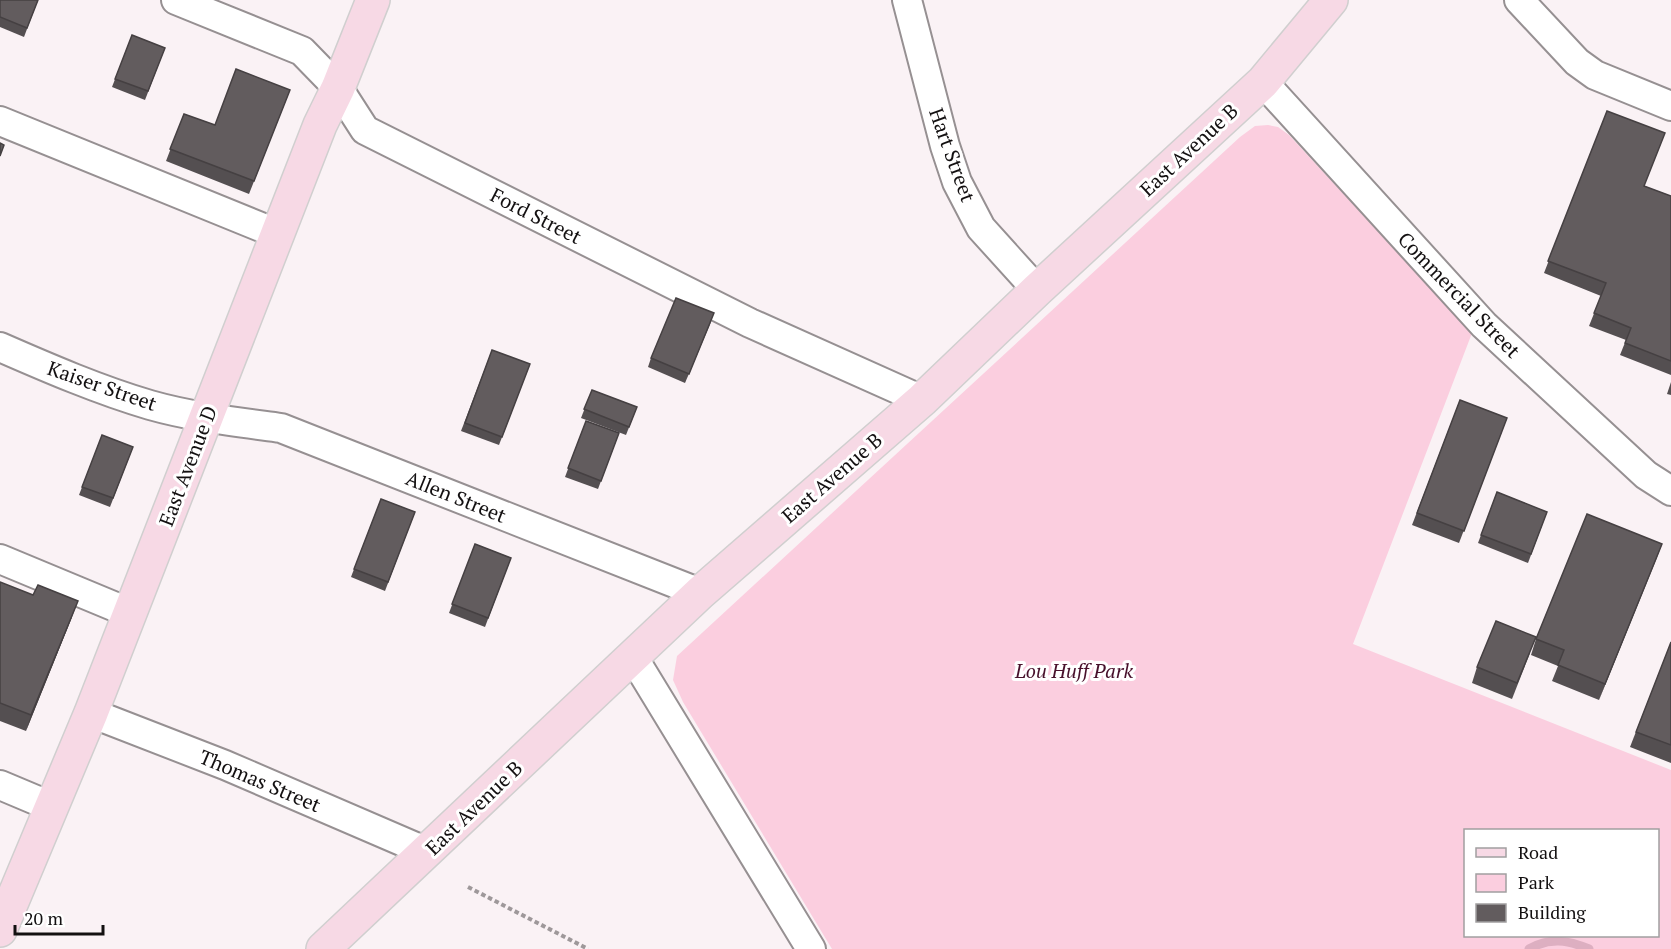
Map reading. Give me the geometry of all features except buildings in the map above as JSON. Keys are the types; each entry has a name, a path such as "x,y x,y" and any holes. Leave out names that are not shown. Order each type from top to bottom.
{"main road":[{"name":"East Avenue D","path":"0,930 50,806 91,714 320,125 338,88 373,0"},
{"name":"East Avenue B","path":"324,949 700,593 922,400 1037,290 1263,82 1331,0"}],"street":[{"name":"Ford Street","path":"176,0 302,51 338,88 365,130 750,323 922,400"},
{"name":"Hart Street","path":"907,0 945,146 957,183 981,228 1037,290"},
{"path":"1519,0 1577,62 1595,75 1671,106"},
{"name":"Commercial Street","path":"1263,82 1484,325 1646,475 1671,492"},
{"path":"0,121 278,234"},
{"name":"Kaiser Street","path":"0,346 49,368 149,405 207,418"},
{"name":"Allen Street","path":"207,418 281,428 700,593"},
{"path":"0,559 130,613"},
{"path":"633,657 811,949"},
{"name":"Thomas Street","path":"91,714 225,765 428,852"},
{"path":"0,785 50,806"}],"path":[{"path":"468,887 588,949"}],"green space":[{"name":"Lou Huff Park","path":"1268,125 1278,127 1289,135 1472,333 1353,644 1671,770 1671,949 832,949 683,702 673,680 677,656 1240,137 1255,126"}],"waterway":[{"path":"1529,949 1552,941 1589,949"}]}
